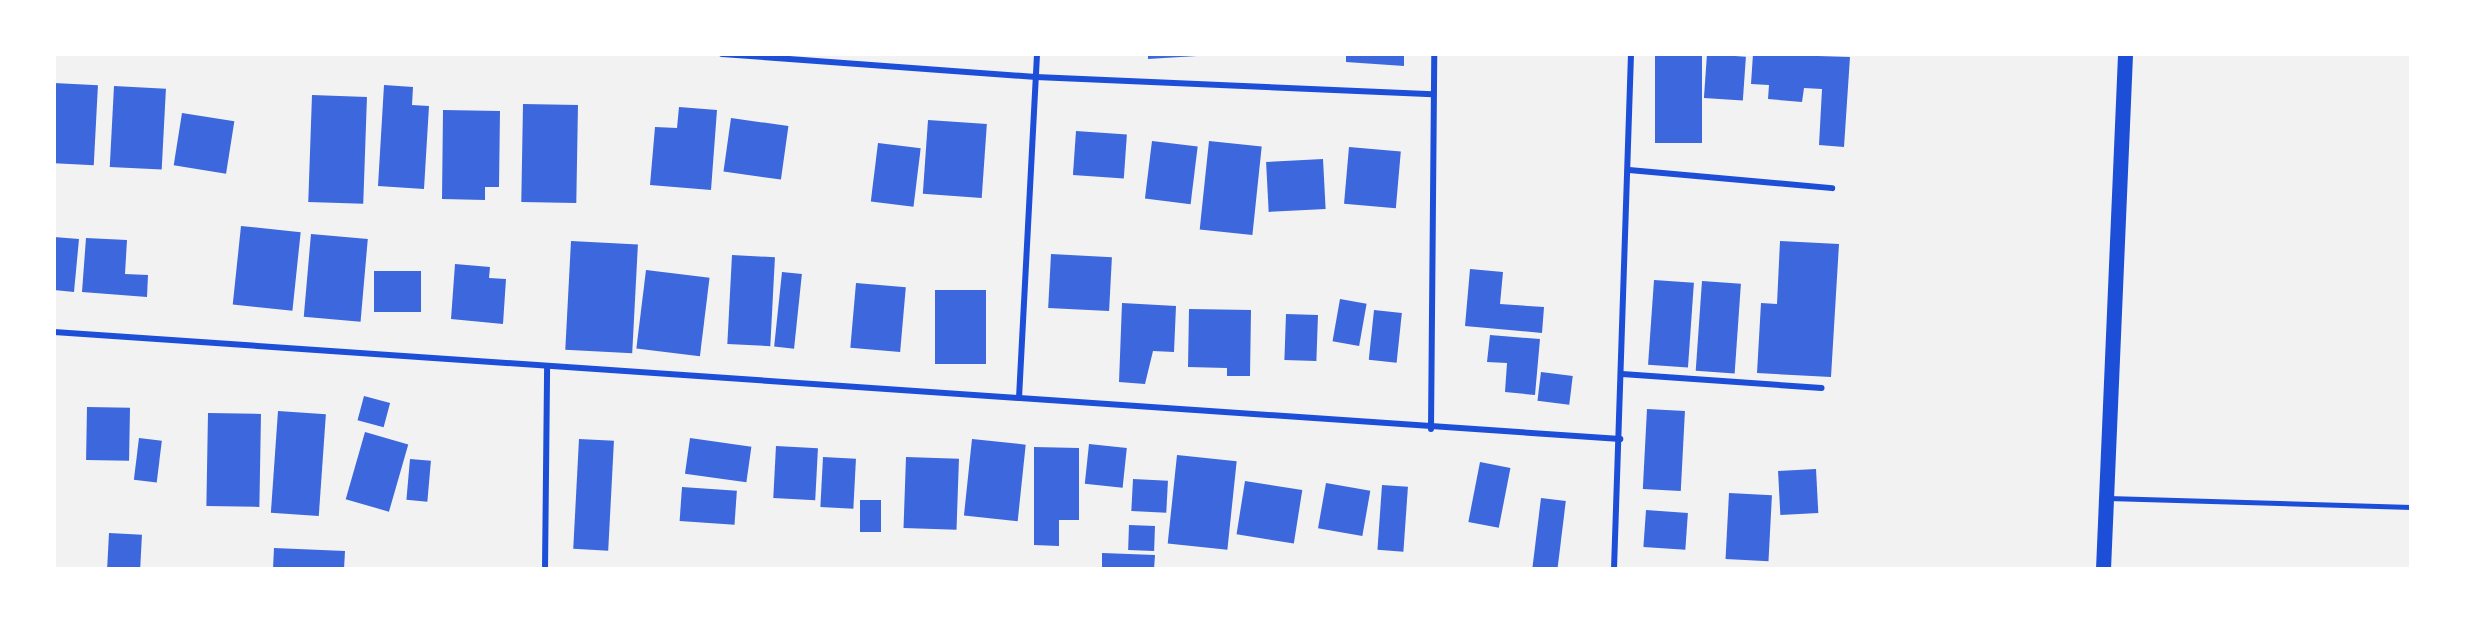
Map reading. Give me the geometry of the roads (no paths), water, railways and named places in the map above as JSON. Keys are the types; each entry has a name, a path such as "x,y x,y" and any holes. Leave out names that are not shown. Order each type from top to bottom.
{"main road":[{"path":"2103,569 2125,54"}],"street":[{"path":"722,54 1036,77 1433,94"},
{"path":"1019,398 1037,54"},
{"path":"1431,429 1434,54"},
{"path":"1614,569 1629,170 1631,54"},
{"path":"1629,170 1832,188"},
{"path":"54,332 1019,398 1431,429 1620,439"},
{"path":"545,569 547,367"},
{"path":"1622,374 1822,387"}],"lane":[{"path":"2106,498 2411,507"}]}
